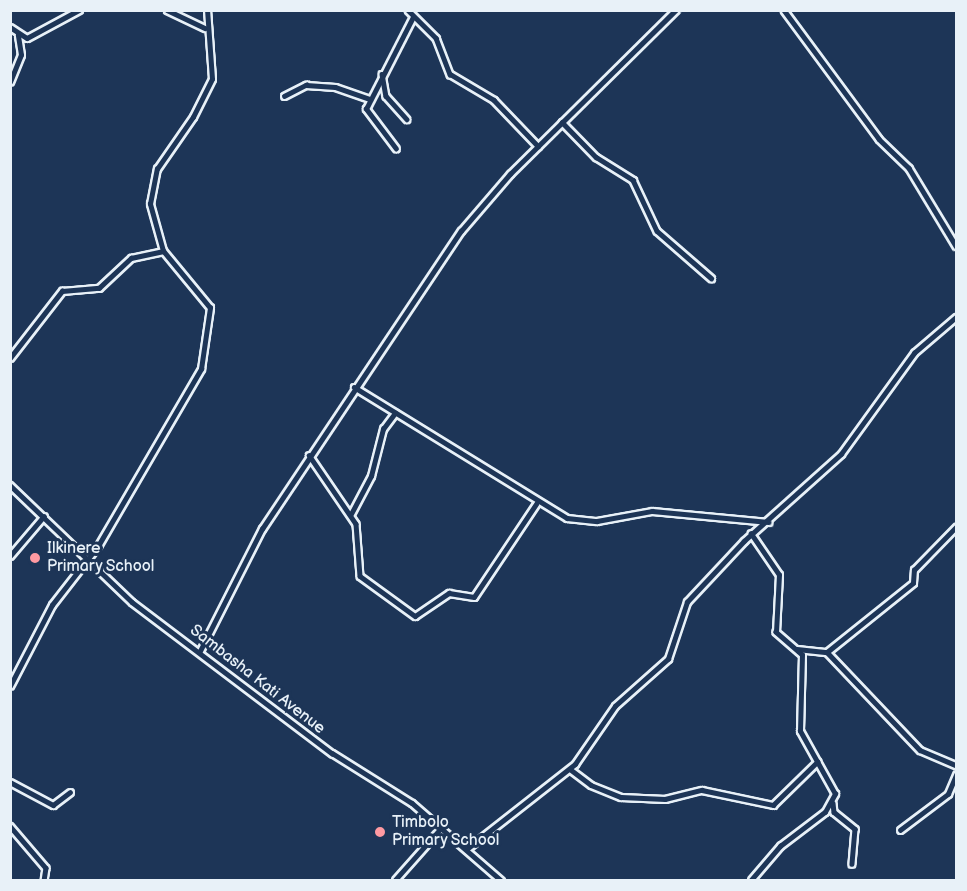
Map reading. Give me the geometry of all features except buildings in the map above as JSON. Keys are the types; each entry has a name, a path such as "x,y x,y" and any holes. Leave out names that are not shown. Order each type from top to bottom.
{"street":[{"path":"18,35 32,37 79,10"},
{"path":"167,10 205,28"},
{"path":"10,686 52,605 89,558 201,369 210,308 163,251 151,212 152,186 160,162 209,86 213,66 205,28 207,10"},
{"path":"408,10 436,39 450,75 494,100 538,146"},
{"path":"200,651 262,529 354,387 461,231 538,146 676,10"},
{"path":"784,10 879,139 909,168 957,246"},
{"path":"396,149 366,112 369,99 382,71 413,17"},
{"path":"10,27 18,35 21,55 10,82"},
{"path":"382,71 386,96 407,119"},
{"path":"284,96 306,85 369,99"},
{"path":"562,122 596,157 633,180 657,231 711,278"},
{"path":"10,358 62,291 99,288 131,258 163,251"},
{"path":"468,848 570,769 615,706 668,659 684,607 752,534 841,454 914,353 957,317"},
{"path":"354,387 461,450 536,504 582,522 652,511 768,522"},
{"path":"351,514 371,476 383,429 395,413"},
{"path":"309,455 351,514 360,576 418,617 451,592 468,600 474,597 536,504"},
{"name":"Sambasha Kati Avenue","path":"10,485 89,558 122,594 332,753 442,827 501,880"},
{"path":"10,556 44,516"},
{"path":"828,652 913,583 914,570 957,527"},
{"path":"752,534 779,574 776,632 797,649 802,659 800,731 834,788 834,812 855,829 852,864"},
{"path":"797,649 828,652 920,750 957,765"},
{"path":"570,769 591,785 621,797 665,799 702,790 772,805 817,762"},
{"path":"900,830 948,794 957,775"},
{"path":"10,782 53,805 63,803 70,792"},
{"path":"752,880 780,846 833,803"},
{"path":"10,826 46,868 44,880"},
{"path":"395,880 442,827"}],"place":[{"name":"Ilkinere Primary School","path":"35,558"},
{"name":"Timbolo Primary School","path":"380,832"}]}
